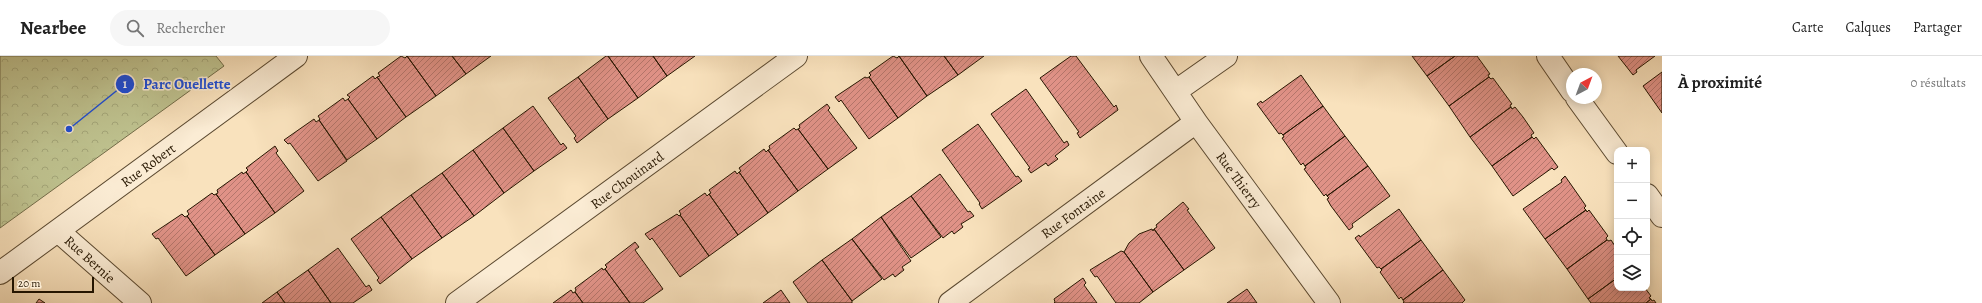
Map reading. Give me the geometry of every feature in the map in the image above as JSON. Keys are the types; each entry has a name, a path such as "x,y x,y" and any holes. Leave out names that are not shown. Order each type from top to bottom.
{"street":[{"name":"Rue Robert","path":"0,273 296,56"},
{"name":"Rue Chouinard","path":"457,303 796,56"},
{"name":"Rue Thierry","path":"1151,56 1196,122 1329,303"},
{"path":"1176,91 1226,56"},
{"path":"1548,56 1566,82"},
{"path":"1581,104 1614,149"},
{"name":"Rue Fontaine","path":"950,303 1196,122"},
{"path":"1650,199 1662,216"},
{"name":"Rue Bernie","path":"58,230 140,303"}],"green space":[{"path":"0,56 216,56 224,66 0,228"}],"building":[{"path":"401,56 405,58 407,56 436,96 406,117 377,77 380,76 378,73"},
{"path":"407,56 452,56 466,74 436,96"},
{"path":"452,56 491,56 466,74"},
{"path":"608,56 638,98 608,119 578,77"},
{"path":"608,56 653,56 667,76 638,98"},
{"path":"653,56 695,56 667,76"},
{"path":"893,56 897,58 899,56 927,96 898,118 869,77 871,75 869,73"},
{"path":"899,56 944,56 958,75 927,96"},
{"path":"944,56 984,56 958,75"},
{"path":"1071,56 1076,56 1114,107 1116,105 1118,110 1080,138 1077,133 1079,132 1040,78"},
{"path":"1412,56 1455,56 1427,76"},
{"path":"1455,56 1477,56 1490,74 1488,75 1489,77 1449,106 1427,76"},
{"path":"1618,56 1655,56 1636,70 1637,72 1633,75"},
{"path":"1662,72 1662,113 1643,86"},
{"path":"1301,75 1323,106 1283,135 1281,133 1279,134 1257,104 1261,101 1262,103"},
{"path":"373,76 375,79 377,77 406,117 377,139 348,99 350,97 347,95"},
{"path":"578,77 608,119 577,143 574,138 576,136 548,98"},
{"path":"865,77 869,77 898,118 869,139 841,100 839,102 835,97"},
{"path":"1489,77 1491,79 1493,78 1512,104 1510,105 1511,107 1470,137 1449,106"},
{"path":"1026,89 1064,143 1067,141 1069,145 1055,156 1058,159 1048,166 1046,163 1031,173 1028,169 1030,168 991,114"},
{"path":"343,98 345,101 348,99 377,139 347,160 319,120 320,119 318,116"},
{"path":"827,104 830,108 828,110 857,148 828,169 798,129 800,128 799,125"},
{"path":"533,106 561,145 563,143 567,148 534,171 503,128"},
{"path":"1323,106 1345,136 1305,166 1303,163 1301,165 1282,138 1284,137 1283,135"},
{"path":"1511,107 1512,109 1515,107 1534,133 1531,135 1532,137 1492,166 1470,137"},
{"path":"314,119 316,122 319,120 347,161 318,181 290,143 288,144 284,140"},
{"path":"978,124 1016,177 1018,176 1022,181 982,209 979,204 980,203 942,150"},
{"path":"503,128 534,171 504,193 473,150"},
{"path":"794,128 796,130 798,129 828,169 798,191 768,150 770,149 769,146"},
{"path":"1345,136 1368,166 1327,196 1326,194 1324,196 1304,169 1306,168 1305,166"},
{"path":"1532,137 1534,139 1536,137 1558,167 1554,170 1552,168 1513,196 1492,166"},
{"path":"275,146 278,151 276,153 304,191 275,213 246,172 248,170 246,168"},
{"path":"764,149 766,152 768,150 798,191 768,213 739,172 741,171 739,168"},
{"path":"473,150 504,193 474,216 442,173"},
{"path":"1368,166 1390,196 1352,224 1353,227 1349,230 1331,206 1327,196"},
{"path":"735,171 737,174 739,172 768,213 738,235 709,194 711,193 709,190"},
{"path":"242,172 243,174 246,172 275,213 245,234 216,194 218,193 217,190"},
{"path":"442,173 474,216 442,238 411,195"},
{"path":"940,174 968,212 970,211 974,216 961,224 963,227 954,234 952,231 943,238 911,196"},
{"path":"1565,176 1586,206 1584,208 1586,210 1545,239 1523,209 1562,182 1561,180"},
{"path":"212,193 214,195 216,194 245,234 215,255 187,216 189,214 187,211"},
{"path":"705,193 707,196 709,194 738,235 709,256 680,215 681,214 679,211"},
{"path":"411,195 442,238 412,259 381,217"},
{"path":"911,196 941,237 911,258 881,217"},
{"path":"1183,202 1189,209 1187,210 1215,248 1184,270 1154,229 1157,227 1156,225"},
{"path":"1399,209 1421,240 1381,269 1379,267 1377,268 1355,238 1359,235 1360,237"},
{"path":"1586,210 1587,212 1589,210 1608,236 1606,238 1607,240 1567,269 1545,239"},
{"path":"182,214 185,217 187,216 215,255 186,276 158,238 156,239 152,234"},
{"path":"677,214 679,216 680,215 709,256 680,277 652,238 650,240 645,234"},
{"path":"381,217 412,259 380,284 377,280 379,278 351,239"},
{"path":"881,217 911,261 902,267 904,270 895,277 893,274 884,280 852,239"},
{"path":"1152,229 1153,231 1154,229 1184,270 1153,292 1124,252 1129,243 1139,234"},
{"path":"852,239 882,279 852,301 822,260"},
{"path":"1421,240 1443,270 1403,300 1401,297 1399,299 1380,272 1382,270 1381,269"},
{"path":"1607,240 1611,240 1614,244 1614,280 1588,299 1567,269"},
{"path":"635,242 639,247 635,250 663,289 643,303 630,303 605,269 607,267 605,265"},
{"path":"338,248 366,287 369,285 372,290 353,303 331,303 308,270"},
{"path":"1121,251 1124,252 1153,292 1139,303 1116,303 1097,276 1095,277 1090,270"},
{"path":"822,260 852,303 808,303 793,282"},
{"path":"602,268 603,270 605,269 630,303 583,303 575,292 575,288"},
{"path":"308,270 331,303 285,303 277,292"},
{"path":"1443,270 1465,300 1462,303 1403,303 1403,300"},
{"path":"1083,278 1086,283 1084,285 1097,303 1054,303 1054,299"},
{"path":"1614,280 1614,291 1647,291 1651,296 1649,298 1651,299 1646,303 1591,303 1588,299"},
{"path":"1247,289 1257,303 1227,303"},
{"path":"571,290 573,293 575,292 583,303 553,303"},
{"path":"781,290 790,303 763,303"},
{"path":"277,292 285,303 262,303"},
{"path":"39,299 45,303 36,303"},
{"path":"1651,299 1656,303 1646,303"}],"place":[{"name":"Parc Ouellette","path":"69,129"}]}
